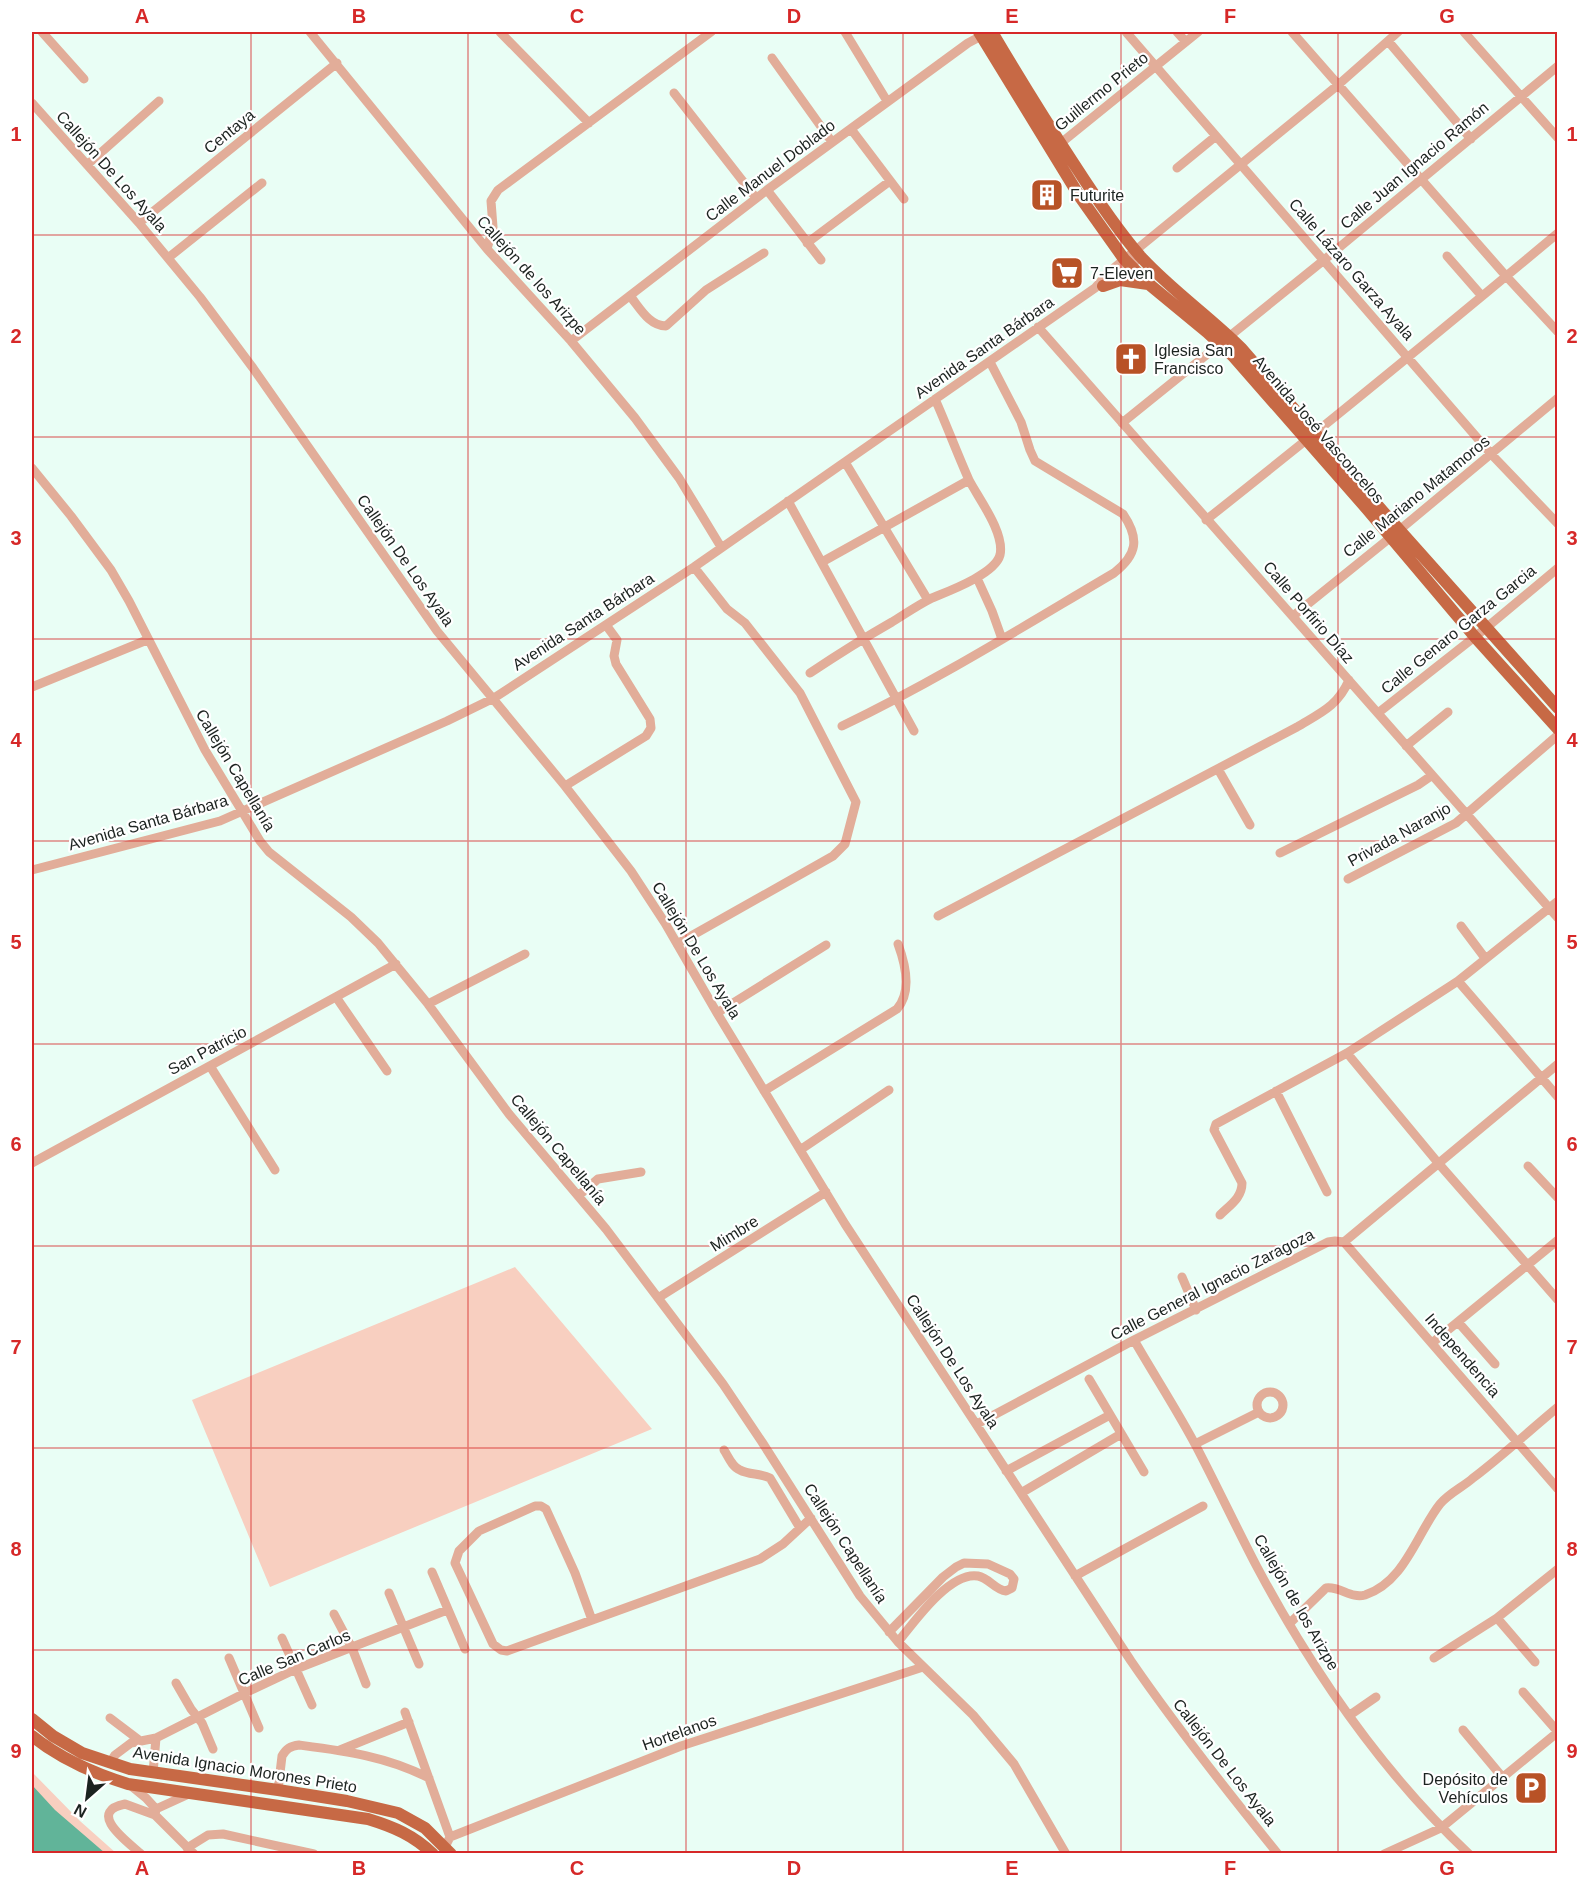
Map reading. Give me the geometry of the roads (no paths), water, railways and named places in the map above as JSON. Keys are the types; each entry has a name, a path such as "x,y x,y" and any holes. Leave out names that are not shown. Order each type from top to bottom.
{"main road":[{"name":"Avenida José Vasconcelos","path":"984,33 1056,147 1080,197 1108,239 1150,285 1225,340"},
{"name":"Avenida José Vasconcelos","path":"1056,147 1138,254 1225,340 1311,437 1395,534 1475,637 1557,729"},
{"path":"1099,287 1120,280 1150,285"},
{"name":"Avenida José Vasconcelos","path":"1395,534 1486,628 1557,708"},
{"name":"Avenida Ignacio Morones Prieto","path":"32,1719 53,1736 110,1763 153,1773 279,1790 398,1813 425,1828 449,1846"},
{"name":"Avenida Ignacio Morones Prieto","path":"32,1736 70,1762 128,1784 368,1819 393,1827 418,1840 433,1854"}],"street":[{"path":"42,32 84,80"},
{"name":"Callejón de los Arizpe","path":"310,32 487,249 571,341 663,453 721,547"},
{"path":"500,32 589,123"},
{"path":"487,249 494,227 490,205 494,194 711,32"},
{"path":"845,32 887,101"},
{"name":"Calle Lázaro Garza Ayala","path":"1126,32 1492,454 1557,524"},
{"path":"1177,32 1186,42"},
{"name":"Guillermo Prieto","path":"1056,147 1198,32"},
{"path":"1292,32 1557,332"},
{"name":"Avenida Santa Bárbara","path":"32,870 220,821 494,698 694,567 1099,287 1109,272 1138,254 1398,32"},
{"path":"1464,32 1557,138"},
{"name":"Calle Manuel Doblado","path":"571,341 756,198 984,33"},
{"path":"1388,41 1472,139"},
{"path":"772,58 832,142"},
{"name":"Centaya","path":"140,223 337,63"},
{"name":"Calle Juan Ignacio Ramón","path":"1122,423 1472,139 1557,66"},
{"path":"674,93 756,198"},
{"path":"87,165 159,101"},
{"name":"Callejón De Los Ayala","path":"32,103 140,223 168,258 253,368 426,616 565,786 631,871 826,1192 1006,1471 1168,1715 1278,1854"},
{"path":"851,129 904,199"},
{"path":"1177,168 1216,136"},
{"path":"807,243 890,181"},
{"path":"168,258 262,183"},
{"path":"767,190 821,260"},
{"path":"1206,520 1409,358 1557,233"},
{"path":"630,296 651,321 659,326 666,326 706,290 764,253"},
{"path":"1447,256 1481,295"},
{"name":"Calle Porfirio Díaz","path":"1038,327 1557,918"},
{"path":"842,726 896,700 1002,639 1114,573 1131,556 1135,546 1129,523 1123,514 1035,461 1021,422 990,362"},
{"name":"Calle Mariano Matamoros","path":"1293,616 1557,398"},
{"path":"810,673 928,600 977,578 996,564 999,558 1000,547 997,533 986,508 969,480 934,399"},
{"path":"845,462 928,600"},
{"name":"Callejón Capellanía","path":"32,468 111,570 187,717 241,812 269,852 351,917 378,943 428,1004 509,1114 578,1196 723,1384 860,1596 898,1642 973,1715 1014,1764 1066,1854"},
{"path":"822,562 969,480"},
{"path":"788,501 914,731"},
{"path":"677,944 833,856 844,844 856,802 800,693 745,623 727,609 694,567"},
{"name":"Calle Genaro Garza Garcia","path":"1378,713 1475,637 1557,568"},
{"path":"977,578 1002,639"},
{"path":"565,786 646,736 651,728 651,719 616,664 614,656 616,640 606,625"},
{"path":"32,687 147,639"},
{"path":"938,916 1318,715 1340,698 1348,680"},
{"path":"1406,746 1448,712"},
{"name":"Privada Naranjo","path":"1348,879 1456,823 1557,735"},
{"path":"1218,769 1250,825"},
{"path":"1280,853 1431,776"},
{"path":"1220,1215 1239,1197 1242,1187 1214,1126 1347,1053 1458,981 1557,901"},
{"path":"1461,926 1485,958"},
{"path":"764,1091 897,1009 901,1002 906,977 904,959 898,944"},
{"path":"717,1013 826,945"},
{"path":"428,1004 525,954"},
{"name":"San Patricio","path":"32,1163 396,964"},
{"path":"1458,981 1557,1097"},
{"path":"336,997 387,1071"},
{"path":"1347,1053 1439,1164 1557,1300"},
{"name":"Calle General Ignacio Zaragoza","path":"977,1424 1134,1340 1328,1242 1344,1242 1557,1064"},
{"path":"210,1066 274,1170"},
{"path":"800,1150 889,1090"},
{"path":"1276,1091 1327,1192"},
{"path":"1528,1166 1557,1198"},
{"path":"578,1196 598,1179 641,1172"},
{"name":"Mimbre","path":"658,1298 826,1192"},
{"name":"Independencia","path":"1344,1242 1557,1489"},
{"path":"1432,1343 1527,1265 1556,1245"},
{"path":"1182,1277 1196,1310"},
{"path":"1458,1322 1495,1364"},
{"name":"Callejón de los Arizpe","path":"1134,1340 1195,1444 1258,1568 1317,1669 1382,1758 1442,1828 1469,1854"},
{"path":"1089,1379 1144,1472"},
{"path":"1290,1623 1326,1588 1331,1587 1354,1596 1364,1595 1381,1587 1407,1557 1444,1499 1473,1479 1557,1407"},
{"path":"1195,1444 1259,1412"},
{"path":"1006,1471 1110,1416"},
{"path":"1021,1493 1121,1434"},
{"path":"724,1450 739,1470 770,1478 800,1528"},
{"path":"592,1620 546,1509 541,1506 536,1506 479,1530 459,1551 455,1563 493,1644 507,1651 760,1559 783,1544 811,1518"},
{"path":"1075,1575 1203,1506"},
{"path":"889,1632 916,1612 961,1577 972,1575 984,1578 999,1590 1006,1591 1012,1587 1014,1579 1010,1574 988,1564 964,1563 949,1571 916,1612 898,1642"},
{"path":"1434,1658 1497,1618 1557,1569"},
{"path":"432,1572 465,1649"},
{"path":"388,1593 419,1664"},
{"name":"Calle San Carlos","path":"110,1763 123,1748 139,1740 156,1738 296,1669 447,1610"},
{"path":"334,1614 352,1648 366,1684"},
{"path":"1497,1618 1535,1662"},
{"path":"282,1638 312,1705"},
{"path":"229,1658 259,1728"},
{"name":"Hortelanos","path":"449,1846 681,1746 922,1667"},
{"path":"176,1683 202,1723 213,1749"},
{"path":"1384,1854 1442,1828 1557,1732 1523,1692"},
{"path":"1350,1715 1376,1697"},
{"path":"405,1712 429,1778 449,1846"},
{"path":"110,1718 139,1740"},
{"path":"340,1750 409,1722"},
{"path":"1463,1730 1503,1778"},
{"path":"153,1773 156,1738"},
{"path":"279,1790 282,1756 288,1748 298,1745 340,1750 389,1760 429,1778"},
{"path":"128,1784 147,1798 155,1812 191,1851 208,1835 223,1834 314,1854"},
{"path":"141,1854 112,1828 109,1821 114,1808 126,1804 155,1812 192,1793"}],"place":[{"name":"Futurite","path":"1047,195"},
{"name":"7-Eleven","path":"1067,273"},
{"name":"Iglesia San Francisco","path":"1131,359"},
{"name":"Depósito de Vehículos","path":"1531,1788"}]}
